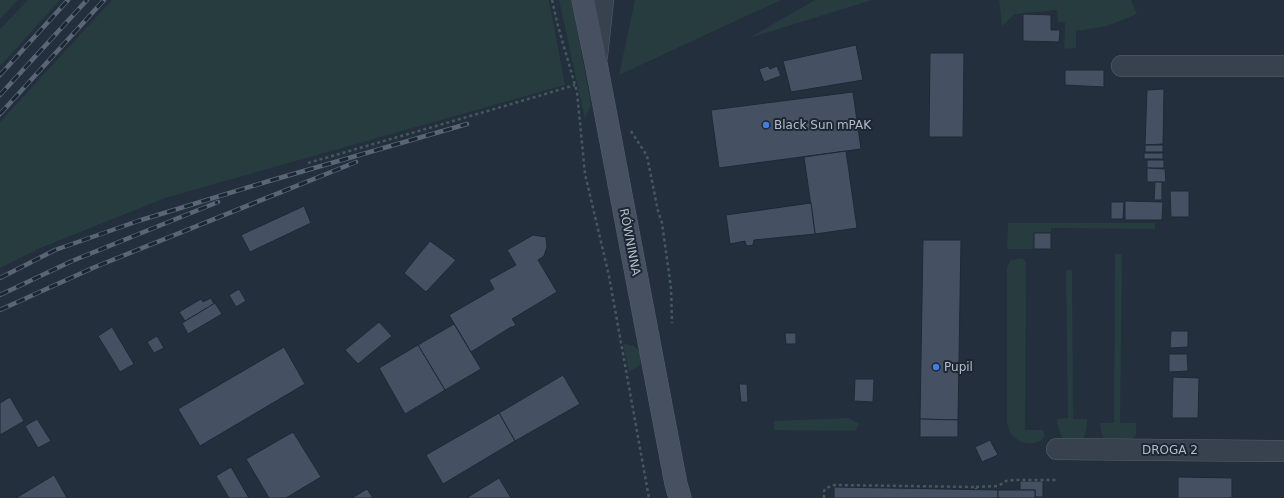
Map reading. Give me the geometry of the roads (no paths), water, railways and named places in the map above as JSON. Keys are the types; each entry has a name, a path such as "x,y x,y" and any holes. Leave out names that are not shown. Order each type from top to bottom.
{"street":[{"name":"RÓWNINNA","path":"583,0 677,493"},
{"path":"596,63 603,0"},
{"path":"1122,66 1284,66"},
{"name":"DROGA 2","path":"1057,448 1284,451"}],"railway":[{"path":"0,75 68,0"},
{"path":"0,95 87,0"},
{"path":"0,114 104,0"},
{"path":"0,278 55,250 138,221 269,181 467,124"},
{"path":"0,310 95,267 356,162"},
{"path":"0,295 72,261 218,202"}],"place":[{"name":"Black Sun mPAK","path":"766,125"},
{"name":"Pupil","path":"936,367"}]}
